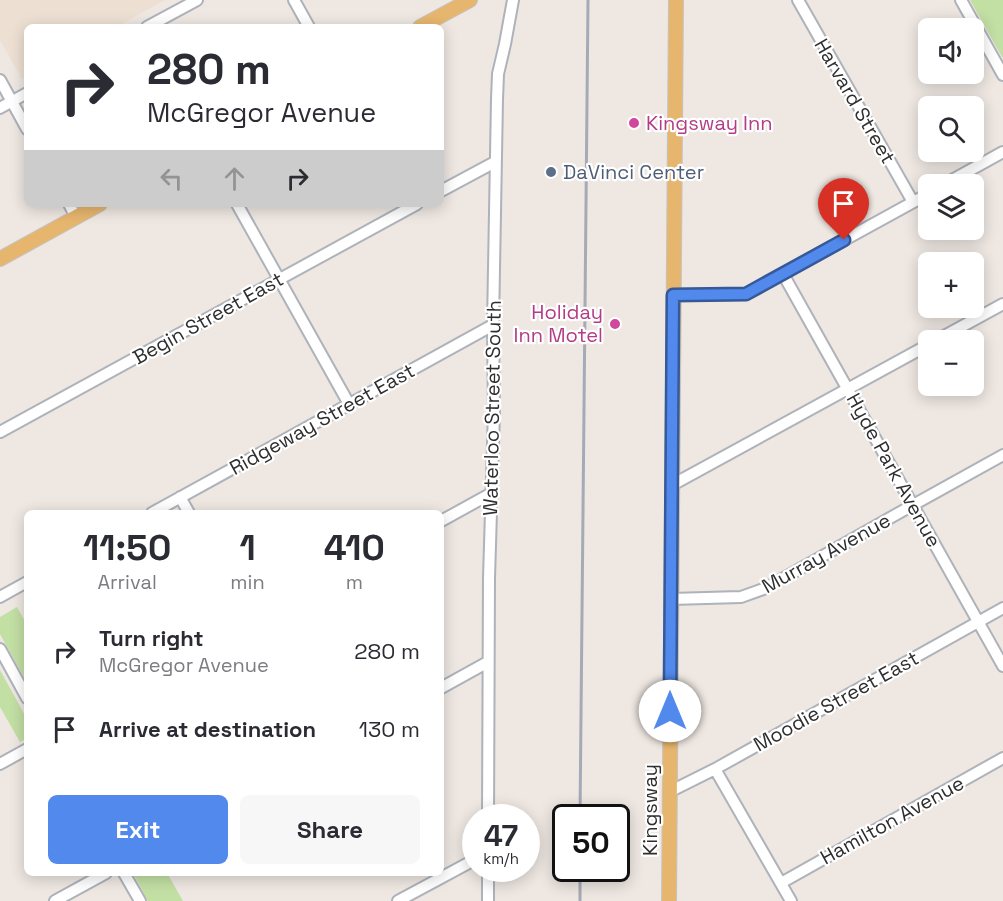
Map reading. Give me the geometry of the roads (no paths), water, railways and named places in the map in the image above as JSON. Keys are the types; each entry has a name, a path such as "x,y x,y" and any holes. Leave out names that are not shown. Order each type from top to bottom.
{"main road":[{"path":"441,16 459,0"},
{"path":"426,24 470,0"},
{"name":"Kingsway","path":"669,901 677,2"},
{"path":"0,259 94,207"}],"street":[{"path":"152,24 196,0"},
{"path":"294,0 307,24"},
{"name":"Waterloo Street South","path":"488,804 495,162 498,74 513,0"},
{"name":"Harvard Street","path":"798,0 913,202"},
{"path":"961,0 1003,75"},
{"path":"0,81 24,124"},
{"path":"0,108 24,95"},
{"path":"963,174 1003,152"},
{"path":"444,189 495,162"},
{"path":"673,295 746,294 918,199"},
{"path":"71,207 76,217"},
{"path":"239,207 349,404"},
{"name":"Begin Street East","path":"0,432 411,207"},
{"name":"Hyde Park Avenue","path":"783,274 1003,666"},
{"path":"955,330 1003,304"},
{"name":"Ridgeway Street East","path":"157,510 493,325"},
{"path":"672,485 918,351"},
{"name":"Murray Avenue","path":"671,599 741,597 766,588 1003,455"},
{"path":"444,519 492,493"},
{"path":"180,497 187,510"},
{"path":"0,597 24,584"},
{"name":"Moodie Street East","path":"669,792 715,769 1003,608"},
{"path":"0,649 24,693"},
{"path":"444,686 488,662"},
{"path":"0,764 24,751"},
{"name":"Hamilton Avenue","path":"781,883 1003,758"},
{"path":"715,769 791,901"},
{"path":"398,901 462,867"},
{"path":"55,901 101,876"},
{"path":"126,876 140,901"},
{"path":"488,882 488,901"}],"railway":[{"path":"580,804 588,0"},
{"path":"580,882 580,901"}],"place":[{"name":"Kingsway Inn","path":"634,123"},
{"name":"DaVinci Center","path":"551,172"},
{"name":"Holiday Inn Motel","path":"615,324"}]}
